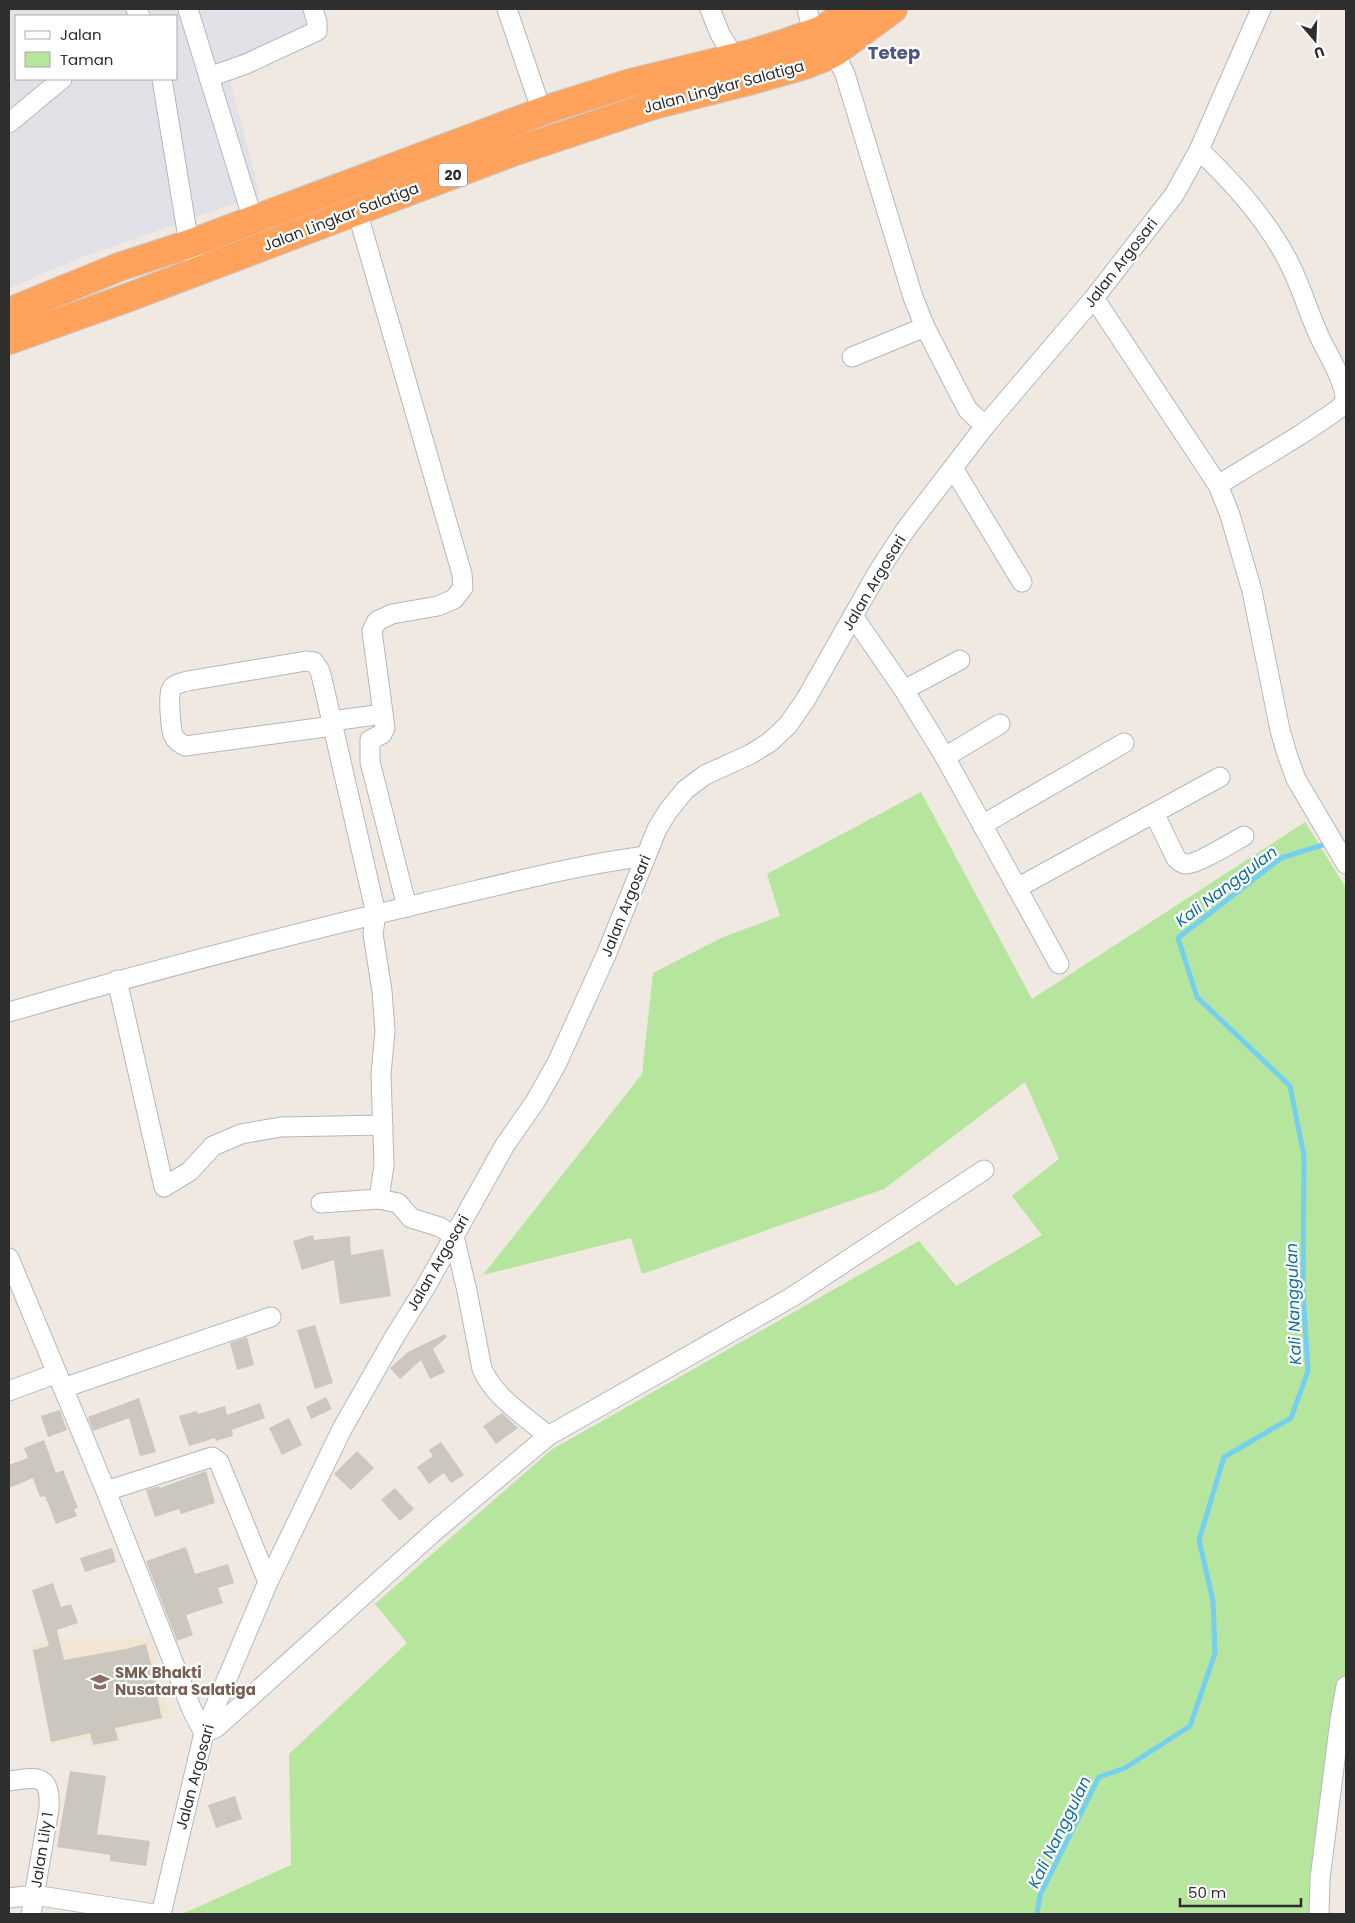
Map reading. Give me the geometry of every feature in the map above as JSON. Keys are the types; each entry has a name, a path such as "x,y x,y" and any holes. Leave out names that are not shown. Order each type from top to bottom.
{"highway":[{"name":"Jalan Lingkar Salatiga","path":"819,31 852,9"},
{"name":"Jalan Lingkar Salatiga","path":"9,312 119,268 189,244 542,112 630,83 753,54 819,31 893,9"},
{"name":"Jalan Lingkar Salatiga","path":"9,340 513,152 654,104 805,65 823,58 819,31"}],"street":[{"path":"188,9 253,220"},
{"path":"209,77 246,64 317,31 318,22 313,9"},
{"path":"507,9 542,112"},
{"path":"710,9 720,34 749,81"},
{"name":"Jalan Argosari","path":"161,1914 204,1733 268,1582 342,1429 395,1336 425,1288 505,1145 535,1102 557,1063 610,946 657,829 668,811 685,790 704,776 751,754 770,742 788,724 806,699 853,616 906,529 985,426 1094,298 1174,195 1199,150 1261,9"},
{"path":"819,31 845,74 913,297 924,327 968,410 985,426"},
{"path":"9,123 61,80"},
{"path":"162,80 189,244 198,271"},
{"path":"1199,150 1227,177 1274,238 1292,268 1346,396 1345,403 1329,416 1218,484"},
{"path":"357,211 462,574 462,588 454,599 438,606 392,614 378,621 372,631 385,728 382,734 370,740 370,762 407,907"},
{"path":"1094,298 1218,484 1230,515 1252,591 1280,730 1287,754 1296,779 1329,831 1345,861"},
{"path":"852,357 924,327"},
{"path":"953,468 1022,582"},
{"path":"853,616 904,690 945,757 1059,964"},
{"path":"904,690 960,660"},
{"path":"378,1199 384,1165 381,1074 385,1031 382,991 372,934 376,914 332,723 320,672 312,661 188,680 176,684 171,689 170,699 173,734 176,740 185,746 332,723 383,714"},
{"path":"945,757 1000,724"},
{"path":"982,825 1124,743"},
{"path":"1017,888 1220,777"},
{"path":"1154,813 1176,858 1184,864 1196,861 1244,836"},
{"path":"9,1012 117,980 376,914 598,862 646,856"},
{"path":"117,980 164,1187 190,1171 213,1146 241,1134 281,1127 383,1125"},
{"path":"9,1258 15,1293 60,1381 106,1491 192,1710 204,1733 217,1727 437,1529 548,1436 792,1297 984,1170"},
{"path":"321,1203 378,1199 398,1203 412,1218 440,1227 454,1236 482,1369 496,1392 548,1436"},
{"path":"9,1391 60,1381 271,1317"},
{"path":"106,1491 171,1469 212,1457 215,1458 219,1462 268,1582"},
{"path":"1319,1914 1320,1879 1346,1686"},
{"name":"Jalan Lily 1","path":"9,1781 35,1778 42,1780 49,1792 49,1809 34,1895"},
{"path":"31,1914 34,1895"},
{"path":"9,1898 34,1895 154,1914"}],"shaded area":[{"path":"9,9 309,9 316,30 226,66 260,194 80,258 9,288"},
{"name":"SMK Bhakti Nusatara Salatiga","path":"152,1638 170,1718 118,1730 121,1742 91,1748 88,1737 51,1746 31,1646 59,1640"}],"green space":[{"path":"921,792 1032,999 1305,822 1346,888 1346,1718 1314,1914 182,1914 291,1865 289,1754 407,1643 375,1604 551,1450 919,1241 956,1286 1042,1235 1012,1196 1059,1159 1025,1082 884,1189 642,1274 631,1238 483,1275 642,1074 653,973 723,937 780,916 767,874"}],"building":[{"path":"313,1235 314,1240 350,1236 351,1255 383,1249 391,1296 340,1304 334,1260 302,1270 293,1241"},
{"path":"315,1325 333,1383 315,1389 297,1330"},
{"path":"445,1334 447,1337 433,1349 445,1372 430,1379 421,1360 400,1379 390,1368 408,1352"},
{"path":"247,1337 254,1365 237,1370 230,1343"},
{"path":"326,1397 332,1409 311,1419 306,1407"},
{"path":"139,1398 156,1452 140,1456 129,1418 93,1431 88,1417"},
{"path":"260,1403 265,1418 232,1430 233,1436 216,1441 215,1438 189,1446 179,1416 197,1411 198,1414 225,1406 227,1415"},
{"path":"60,1410 67,1430 48,1437 41,1416"},
{"path":"502,1413 518,1428 496,1444 483,1426"},
{"path":"289,1418 302,1445 282,1455 269,1428"},
{"path":"44,1440 56,1473 63,1470 78,1508 74,1509 77,1516 56,1524 45,1496 40,1497 33,1478 9,1488 9,1465 28,1458 24,1448"},
{"path":"441,1442 464,1475 451,1483 444,1473 429,1484 417,1467 433,1456 429,1450"},
{"path":"357,1451 374,1468 351,1490 334,1474"},
{"path":"206,1471 215,1503 181,1514 179,1509 155,1517 146,1490 159,1486 160,1488"},
{"path":"395,1488 414,1509 400,1521 381,1500"},
{"path":"186,1547 195,1574 228,1564 234,1583 218,1588 223,1603 186,1615 193,1635 177,1641 146,1561"},
{"path":"112,1548 116,1562 85,1572 80,1558"},
{"name":"SMK Bhakti Nusatara Salatiga","path":"53,1583 61,1607 71,1604 78,1623 57,1630 64,1660 146,1644 158,1690 156,1691 162,1718 115,1728 118,1740 93,1745 90,1733 51,1742 33,1650 49,1646 32,1590"},
{"path":"70,1771 106,1776 97,1834 150,1841 146,1866 110,1861 110,1855 57,1847"},
{"path":"235,1796 242,1819 216,1828 208,1805"}],"waterway":[{"name":"Kali Nanggulan","path":"1037,1914 1040,1895 1099,1777 1125,1768 1190,1726 1215,1653 1213,1601 1199,1540 1224,1457 1291,1418 1308,1371 1303,1291 1304,1156 1290,1086 1197,997 1178,938 1281,858 1329,843"}],"place":[{"name":"SMK Bhakti Nusatara Salatiga","path":"100,1682"}],"district":[{"name":"Tetep","path":"894,53"}]}
